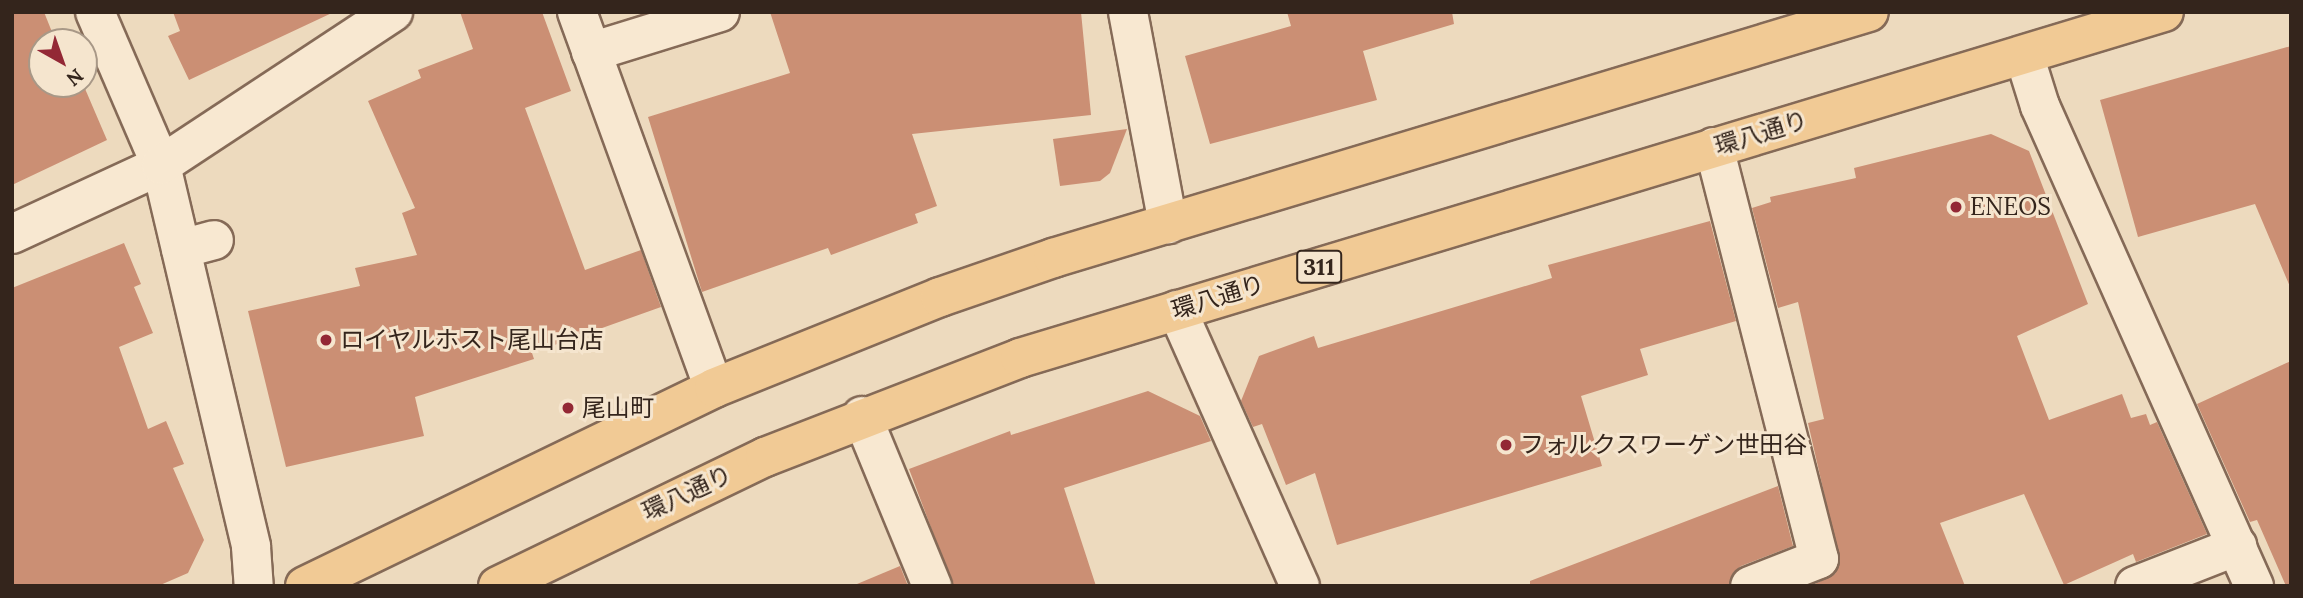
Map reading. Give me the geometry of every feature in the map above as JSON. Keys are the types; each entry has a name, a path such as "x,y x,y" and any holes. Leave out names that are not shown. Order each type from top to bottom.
{"main road":[{"path":"305,586 713,388 940,297 1168,224 1869,12"},
{"name":"環八通り","path":"498,586 664,503 862,416 1020,358 2164,12"}],"street":[{"path":"95,12 197,245 251,547 254,586"},
{"path":"12,234 161,165 393,12"},
{"path":"577,12 713,388"},
{"path":"591,52 720,12"},
{"path":"1128,12 1168,224"},
{"path":"2024,55 2040,106 2254,586"},
{"path":"1714,147 1819,559 1751,586"},
{"path":"1177,310 1300,586"},
{"path":"862,416 932,586"},
{"path":"2135,586 2237,546"}],"building":[{"path":"12,12 44,12 50,28 28,28 28,98 89,98 107,140 12,185"},
{"path":"173,12 334,12 189,80 168,36 180,31"},
{"path":"460,12 542,12 571,91 525,108 585,270 641,250 661,307 532,353 534,359 415,397 424,436 286,467 248,311 360,286 355,268 417,255 402,213 415,208 368,101 421,78 418,70 473,49"},
{"path":"770,12 1081,12 1091,115 912,134 937,206 915,214 918,223 831,255 828,248 702,292 648,117 790,73"},
{"path":"1287,12 1452,12 1454,24 1363,51 1377,100 1210,144 1185,56 1291,26"},
{"path":"2291,46 2291,289 2255,204 2138,237 2100,100"},
{"path":"1127,129 1110,173 1100,181 1060,186 1053,139"},
{"path":"1991,134 2029,151 2088,304 2017,336 2049,420 2122,394 2131,418 2146,414 2150,425 2157,422 2207,534 2136,562 2133,554 2064,585 2024,494 1940,523 1965,586 1811,586 1835,574 1840,563 1808,423 1824,419 1798,302 1778,308 1752,208 1771,202 1770,197 1856,178 1854,168"},
{"path":"1710,221 1736,321 1640,349 1648,375 1581,396 1602,466 1337,545 1315,473 1286,485 1262,424 1253,427 1241,401 1259,356 1314,336 1318,348 1552,278 1548,265"},
{"path":"124,243 141,284 134,287 153,333 119,347 148,429 166,421 184,464 173,468 204,540 188,573 158,586 12,586 12,288"},
{"path":"2291,361 2291,586 2286,586 2257,520 2250,522 2197,404"},
{"path":"1148,391 1200,416 1211,441 1064,488 1096,586 953,586 909,469 1010,431 1011,435"},
{"path":"1778,486 1793,546 1741,566 1733,573 1729,586 1530,586 1530,581"},
{"path":"900,566 908,586 857,584"}],"place":[{"name":"ENEOS","path":"1956,207"},
{"name":"ロイヤルホスト尾山台店","path":"326,340"},
{"name":"尾山町","path":"568,408"},
{"name":"フォルクスワーゲン世田谷","path":"1506,445"}]}
